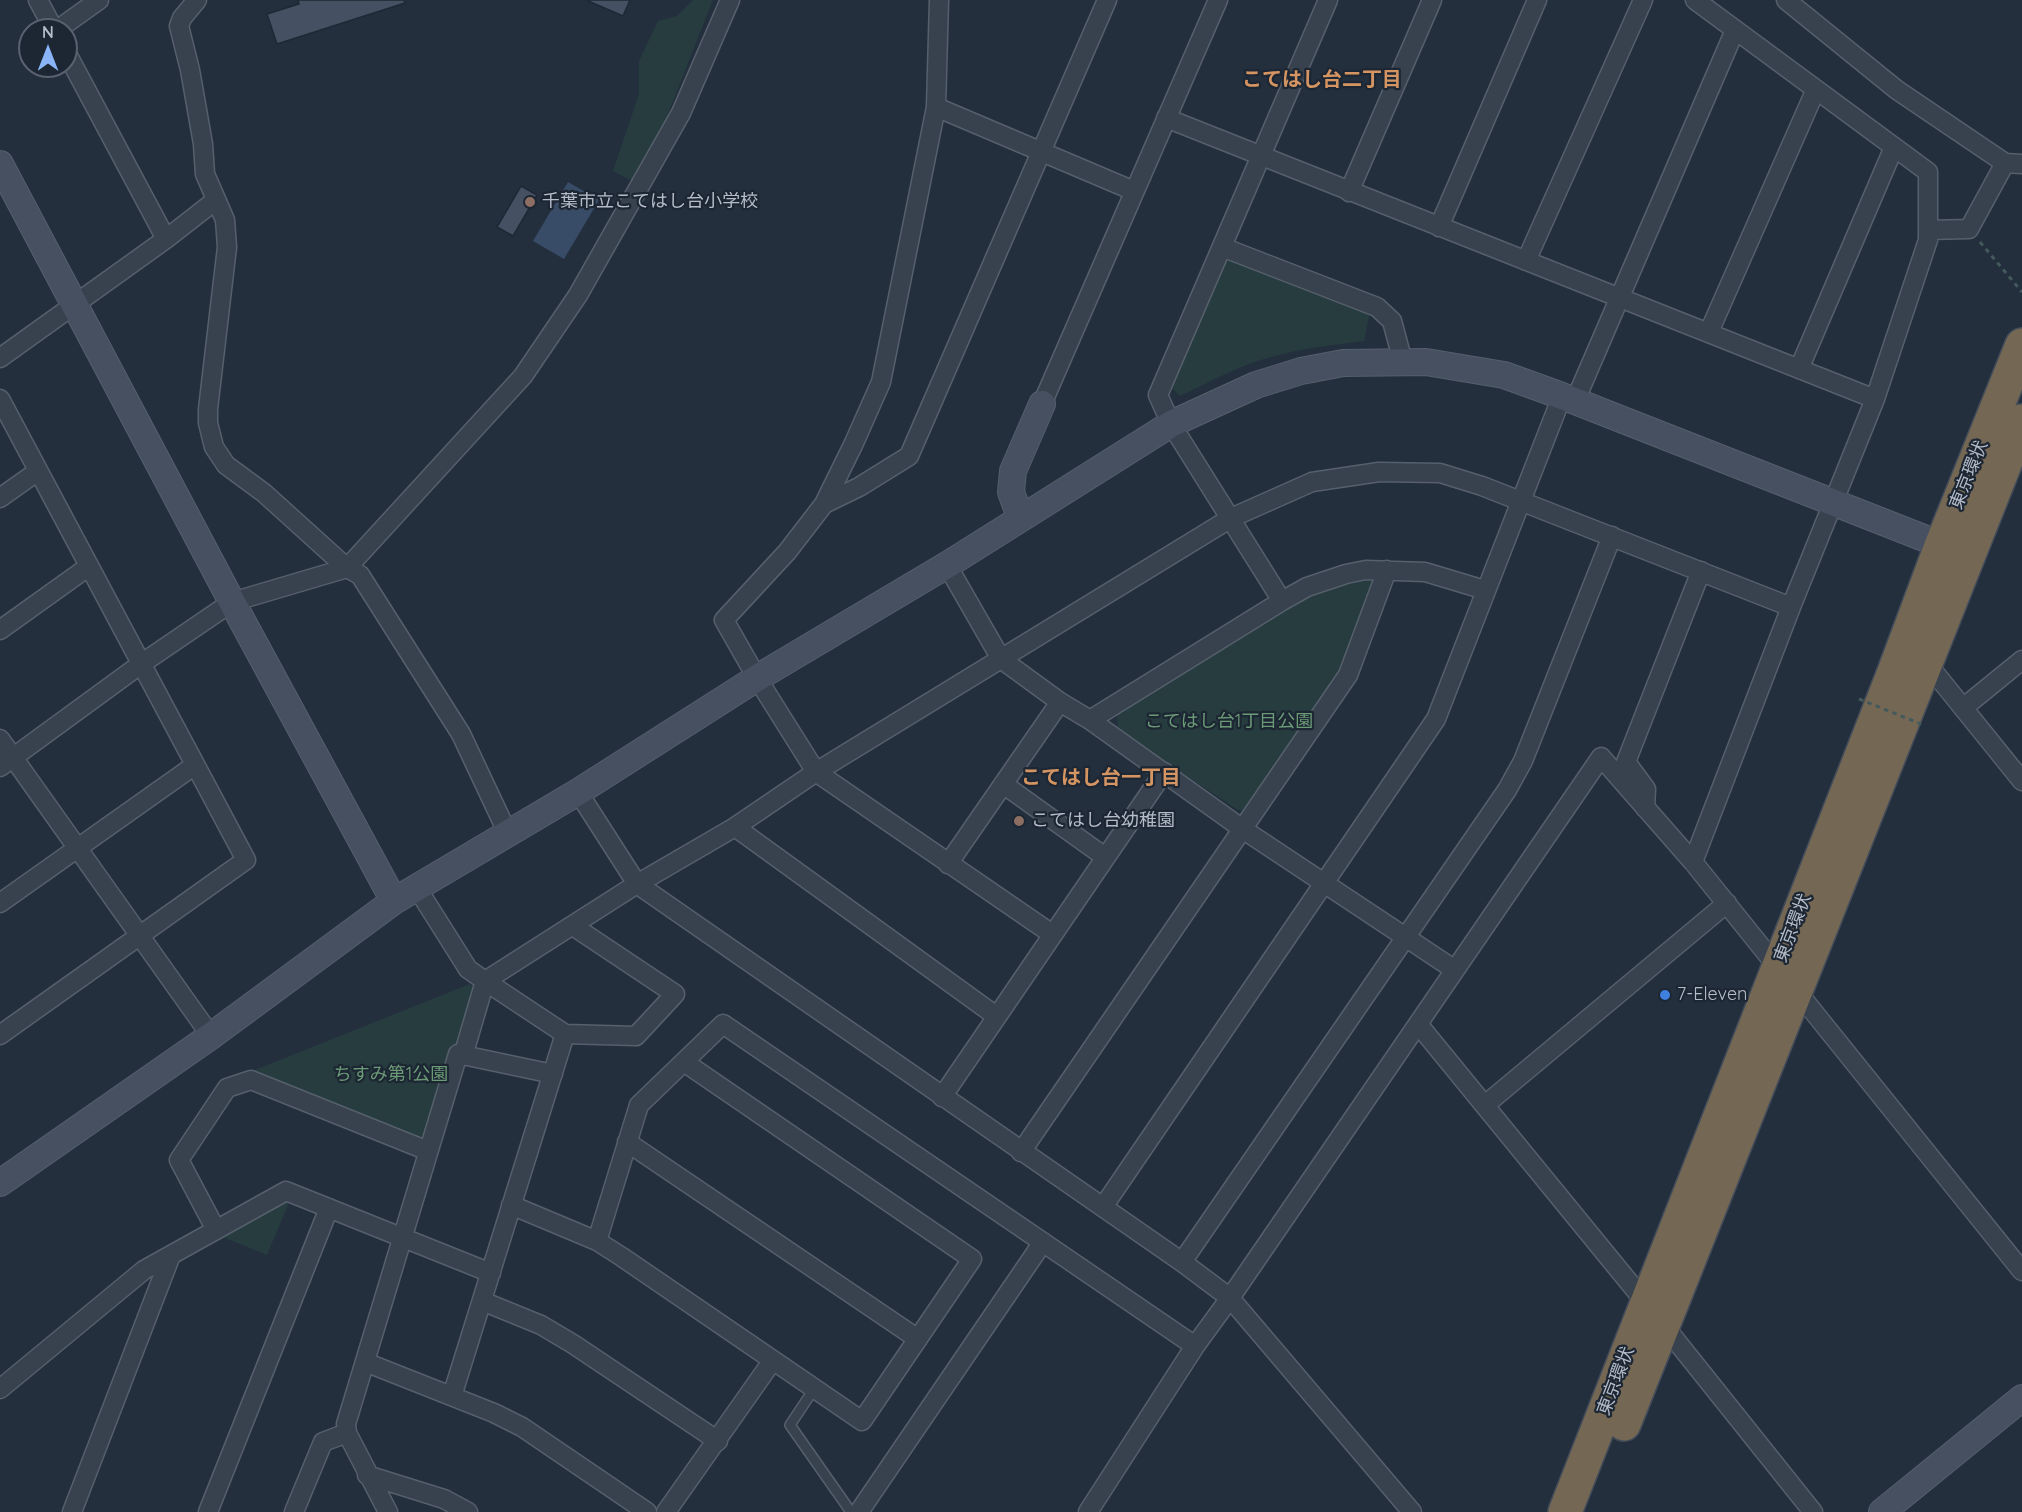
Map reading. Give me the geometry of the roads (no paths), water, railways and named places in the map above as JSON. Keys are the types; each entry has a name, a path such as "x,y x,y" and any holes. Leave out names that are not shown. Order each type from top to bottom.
{"highway":[{"name":"東京環状","path":"1565,1512 1655,1314 1787,978 1954,551 2022,345"},
{"name":"東京環状","path":"1787,978 1926,662 1954,551 2022,421"},
{"name":"東京環状","path":"1589,1512 1655,1314"}],"street":[{"path":"38,0 48,18"},
{"path":"73,18 99,0"},
{"path":"197,0 182,18 179,26 190,70 203,144 205,174 225,220 227,247 208,409 208,423 214,447 226,465 264,493 347,568 360,575 460,734 508,834"},
{"path":"7,762 141,664 232,602 347,568 524,376 578,294 681,113 730,0"},
{"path":"939,0 936,107 881,382 824,504 787,552 724,620 757,678 816,772 1052,934"},
{"path":"824,504 859,487 909,456 1107,0"},
{"path":"1020,517 1011,492 1013,471 1218,0"},
{"path":"1282,601 1171,424 1158,395 1328,0"},
{"path":"1349,192 1432,0"},
{"path":"1439,227 1538,0"},
{"path":"1526,261 1643,0"},
{"path":"1693,862 1791,607 1875,399 1928,240 1928,172 1695,0"},
{"path":"1786,0 1897,90 2013,163 1969,229 1928,230"},
{"path":"1103,1207 1436,719 1521,501 1568,398 1619,297 1735,30"},
{"path":"78,74 166,239"},
{"path":"1709,332 1816,89"},
{"path":"936,107 1134,191"},
{"path":"1166,118 1875,399"},
{"path":"1800,369 1894,147"},
{"path":"0,164 232,602 394,901"},
{"path":"0,358 166,239 216,200"},
{"path":"1222,247 1377,307 1392,321 1403,362"},
{"path":"0,1183 211,1036 394,901 578,792 757,678 947,565 1171,424 1256,385 1302,371 1343,363 1426,362 1504,375 1568,398 1954,551"},
{"path":"0,399 246,860 0,1035"},
{"path":"0,498 38,471"},
{"path":"463,1056 485,981 637,884 735,827 816,772 1231,518 1312,482 1379,472 1440,473 1482,486 1791,607"},
{"path":"1182,1262 1508,790 1523,761 1612,536"},
{"path":"947,565 1000,659 1244,830 1455,970"},
{"path":"0,630 88,567"},
{"path":"1090,720 1282,601 1307,587 1346,573 1366,570 1425,572 1485,590"},
{"path":"1022,1152 1348,675 1388,570"},
{"path":"1645,808 1646,789 1626,762 1701,571"},
{"path":"1963,708 2022,660"},
{"path":"1926,662 2022,781"},
{"path":"948,864 1060,702"},
{"path":"0,739 7,762 77,847 211,1036"},
{"path":"1088,1512 1195,1346 1601,757 1727,903 2022,1271"},
{"path":"0,903 195,765"},
{"path":"942,1096 1164,772"},
{"path":"1003,784 1105,857"},
{"path":"578,792 637,884 1182,1262 1230,1298 1412,1512"},
{"path":"735,827 996,1016"},
{"path":"417,888 468,969 485,981 565,1034 636,1036 675,994 573,926"},
{"path":"1485,1105 1727,903"},
{"path":"597,1242 639,1105 723,1024 1195,1346"},
{"path":"1418,1024 1813,1512"},
{"path":"452,1396 565,1034"},
{"path":"388,1512 367,1475 347,1433 346,1424 458,1054 552,1074"},
{"path":"511,1205 597,1242 862,1421 972,1259 684,1062"},
{"path":"216,1230 179,1160 227,1088 251,1080 428,1151"},
{"path":"627,1142 918,1339"},
{"path":"0,1389 144,1269 286,1191 491,1273"},
{"path":"208,1512 329,1208"},
{"path":"859,1512 1043,1242"},
{"path":"72,1512 171,1255"},
{"path":"482,1301 541,1325 565,1339 717,1441"},
{"path":"666,1512 773,1360"},
{"path":"365,1362 494,1413 522,1427 647,1512"},
{"path":"1882,1512 2022,1398"},
{"path":"294,1512 323,1442 347,1433"},
{"path":"367,1475 444,1499 468,1512"}],"lane":[{"path":"814,1389 790,1425 851,1512"}],"water":[{"path":"568,182 599,200 564,259 533,241"}],"place":[{"name":"千葉市立こてはし台小学校","path":"530,202"},
{"name":"こてはし台幼稚園","path":"1019,821"},
{"name":"7-Eleven","path":"1665,995"}],"district":[{"name":"こてはし台二丁目","path":"1322,80"},
{"name":"こてはし台一丁目","path":"1101,778"}],"park label":[{"name":"こてはし台1丁目公園","path":"1229,722"},
{"name":"ちすみ第1公園","path":"391,1075"}]}
